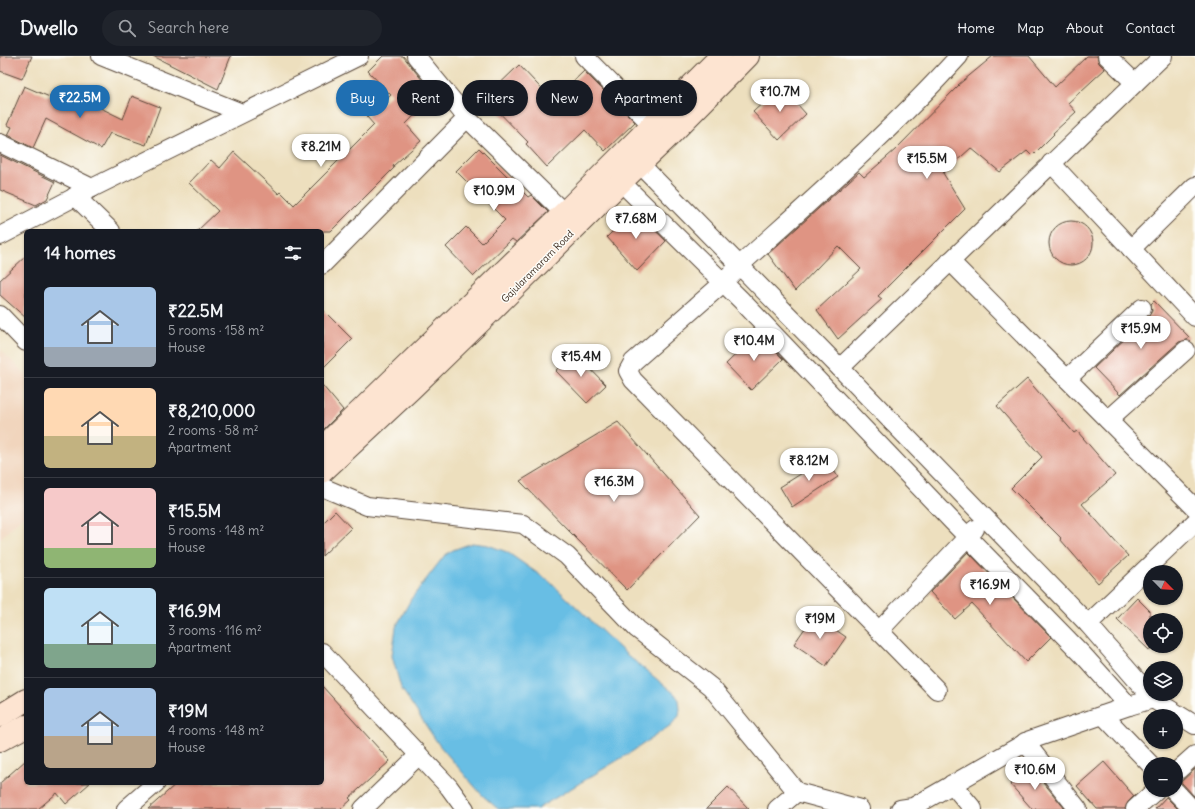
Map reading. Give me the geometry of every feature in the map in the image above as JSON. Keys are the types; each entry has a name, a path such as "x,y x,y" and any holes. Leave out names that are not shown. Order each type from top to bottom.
{"main road":[{"name":"Gajularamaram Road","path":"324,445 564,213 721,56"},
{"name":"Gajularamaram Road","path":"324,470 416,384 667,138 748,56"},
{"path":"0,716 24,701"},
{"path":"0,740 24,727"}],"street":[{"path":"101,56 242,114"},
{"path":"0,236 75,196 359,56"},
{"path":"416,56 467,118 564,213"},
{"path":"584,56 652,126"},
{"path":"937,690 633,380 628,371 633,362 723,283 739,266 868,149 959,56"},
{"path":"1107,56 1134,83"},
{"path":"840,368 1163,56"},
{"path":"324,263 467,118"},
{"path":"0,143 92,188"},
{"path":"1051,163 1195,317"},
{"path":"640,164 1088,624 1143,686"},
{"path":"621,182 746,305 1083,655 1128,706"},
{"path":"1131,249 1195,186"},
{"path":"75,196 109,229"},
{"path":"950,261 1195,508"},
{"path":"1067,379 1142,308"},
{"path":"0,315 24,340"},
{"path":"1108,420 1186,350"},
{"path":"324,488 367,506 523,524 567,556 637,629 711,687 797,792 860,809"},
{"path":"879,631 967,536 986,519"},
{"path":"1088,624 1195,522"},
{"path":"324,654 449,787 465,809"},
{"path":"900,809 913,807 1025,742 1147,701"},
{"path":"1157,701 1195,725"},
{"path":"1103,715 1143,757"},
{"path":"1025,742 1078,809"},
{"path":"363,809 419,755"},
{"path":"1183,766 1195,755"},
{"path":"952,784 973,809"},
{"path":"126,809 154,785"},
{"path":"777,809 797,792"},
{"path":"1135,809 1148,797"},
{"path":"1181,797 1192,809"}],"shaded area":[{"path":"0,349 24,373 24,515 0,539"}],"water":[{"path":"472,543 488,545 507,552 550,582 626,654 675,694 679,700 679,716 671,725 633,751 537,809 498,809 482,795 439,745 401,688 392,656 396,627 411,599 444,556 453,550"}],"building":[{"path":"0,56 32,56 22,79 0,71"},
{"path":"153,56 231,56 218,89"},
{"path":"383,56 403,56 422,80 397,80 397,116 414,116 406,124 421,141 393,166 394,168 331,231 324,231 324,229 199,229 218,211 189,183 211,160 220,168 234,152 279,194 281,192 294,205 374,125 367,117 389,116 389,97 391,95 389,93 389,80 377,80 368,71"},
{"path":"993,56 1029,56 1055,87 1087,56 1097,56 1099,63 1105,69 1068,103 1076,112 1053,133 1054,134 1032,156 1027,151 1000,172 971,148 943,173 965,209 878,296 882,299 838,339 817,310 861,269 838,246 795,291 768,254 859,172 864,177 895,150 958,85"},
{"path":"519,65 536,83 536,116 593,116 593,80 601,88 601,116 629,116 635,122 605,151 585,130 547,167 526,144 528,142 503,116 528,116 528,80 504,80"},
{"path":"584,71 593,80 575,80"},
{"path":"24,86 59,101 64,90 123,119 132,96 160,107 146,145 110,133 101,149 46,119 33,148 8,135 12,127 7,125"},
{"path":"781,86 806,114 779,140 753,112"},
{"path":"479,148 528,197 531,195 548,212 516,242 512,239 474,276 446,247 466,227 482,243 505,220 456,171"},
{"path":"0,155 55,182 47,199 36,205 0,190"},
{"path":"634,210 666,241 637,271 607,237"},
{"path":"1071,221 1083,225 1089,231 1093,243 1089,255 1083,261 1071,265 1059,261 1053,255 1049,243 1053,231 1059,225"},
{"path":"24,258 24,316 0,295 0,280"},
{"path":"1154,301 1189,337 1187,340 1179,342 1120,395 1094,368 1149,316 1152,311 1151,304"},
{"path":"324,311 352,339 324,367"},
{"path":"758,333 783,359 751,390 726,364"},
{"path":"575,353 606,385 587,403 556,371"},
{"path":"1027,379 1074,433 1077,431 1115,475 1082,504 1128,556 1098,583 1060,539 1061,538 1011,488 1042,457 997,406"},
{"path":"324,387 343,410 324,429"},
{"path":"618,422 700,515 627,590 520,481"},
{"path":"826,458 838,477 792,507 780,487"},
{"path":"335,511 351,528 324,554 324,522"},
{"path":"968,552 1051,637 1026,662 972,604 955,619 930,592"},
{"path":"1137,598 1150,611 1150,613 1143,613 1143,644 1117,619"},
{"path":"814,615 846,637 826,666 794,644"},
{"path":"324,688 390,761 349,798 351,800 341,809 148,809 175,785 324,785"},
{"path":"24,762 24,785 88,785 66,804 57,793 38,809 0,809 0,783"},
{"path":"1104,762 1134,796 1128,802 1125,809 1097,809 1077,786"},
{"path":"1030,766 1065,809 1032,809 1010,784"},
{"path":"1195,769 1195,797 1183,784 1183,780"},
{"path":"728,787 749,809 706,809"},
{"path":"1166,797 1178,809 1155,809"}]}
